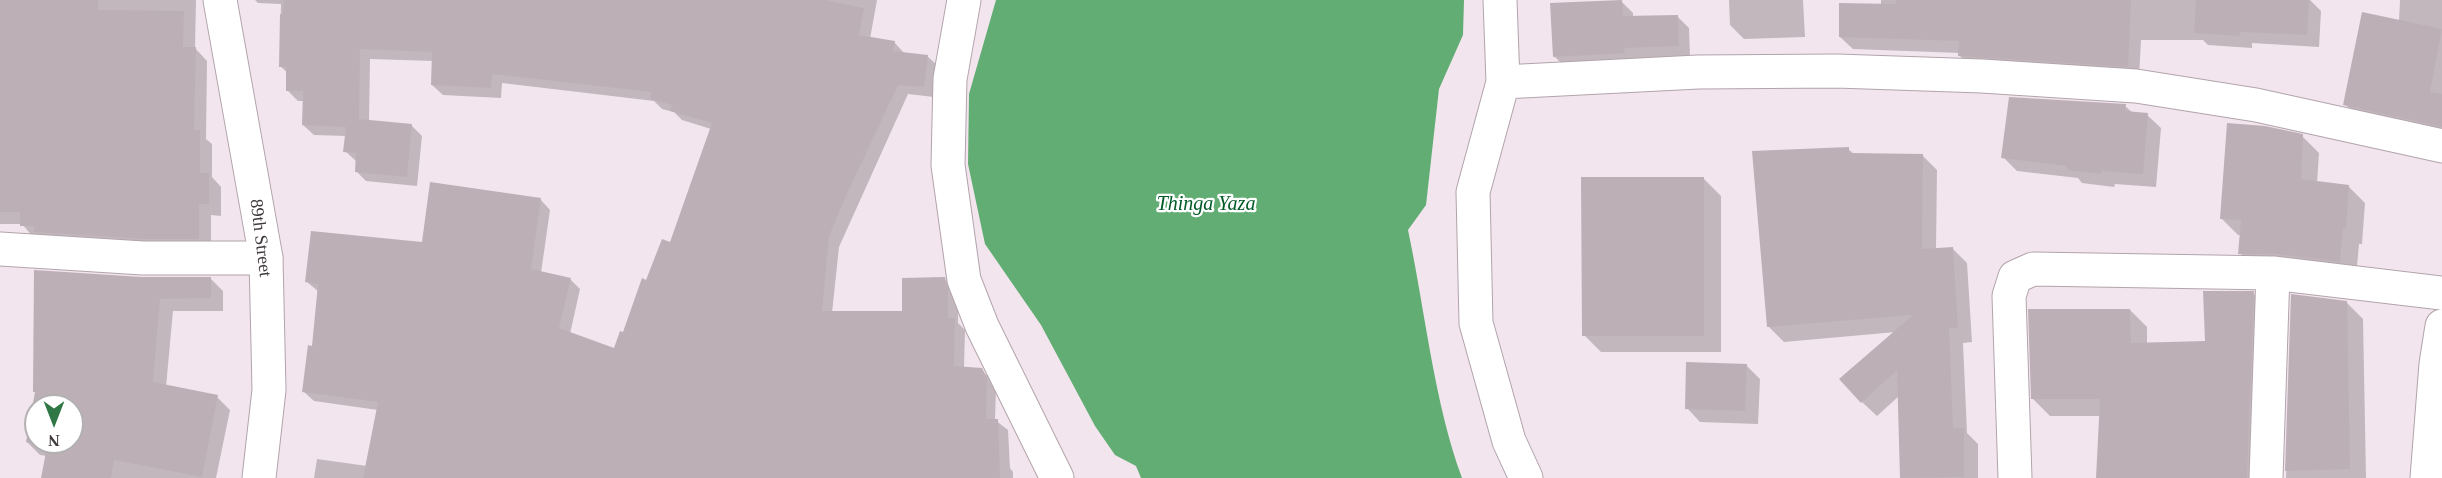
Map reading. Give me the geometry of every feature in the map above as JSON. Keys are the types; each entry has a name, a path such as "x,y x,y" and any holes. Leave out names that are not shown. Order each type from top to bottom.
{"street":[{"name":"89th Street","path":"220,0 266,258 269,390 259,478"},
{"path":"964,0 950,79 948,165 963,280 982,326 1057,478"},
{"path":"1500,0 1503,82 1473,192 1476,323 1509,441 1526,478"},
{"path":"1503,82 1698,72 1837,71 1982,76 2136,86 2256,105 2442,146"},
{"path":"0,249 143,258 266,258"},
{"path":"2015,478 2008,296 2015,277 2032,269 2273,273 2442,293"},
{"path":"2266,478 2273,273"},
{"path":"2427,478 2436,364 2442,326"}],"water":[{"name":"Thinga Yaza","path":"996,0 1464,0 1463,35 1439,89 1426,205 1408,230 1437,387 1452,449 1462,478 1141,478 1136,466 1115,455 1095,426 1041,325 985,244 968,164 969,94"}],"building":[{"path":"0,0 98,0 98,10 184,11 183,47 196,47 194,130 200,130 200,173 209,173 209,204 199,204 199,239 144,239 34,232 34,226 20,226 20,212 0,212"},
{"path":"284,0 825,0 864,8 859,35 895,41 893,51 928,55 924,87 898,85 846,196 829,236 822,311 902,311 902,278 945,277 948,290 948,318 955,318 954,366 982,368 987,378 986,419 998,419 1000,478 363,478 378,402 302,392 308,345 312,346 318,284 305,282 311,231 422,242 430,182 541,198 531,269 571,278 559,328 614,348 620,331 623,332 642,278 646,280 662,239 670,242 712,123 670,111 672,105 650,99 652,92 492,74 491,88 431,85 432,52 360,49 359,119 412,124 407,177 355,172 356,153 343,152 346,127 302,125 303,91 286,91 286,67 279,67 280,14 283,14"},
{"path":"1622,0 1623,16 1678,15 1679,46 1624,48 1625,53 1553,57 1550,3"},
{"path":"1896,0 2131,0 2128,67 1958,56 1959,41 1839,37 1839,3 1896,4"},
{"path":"2196,0 2309,0 2307,35 2240,32 2240,36 2194,33"},
{"path":"2362,12 2442,29 2430,92 2442,94 2442,127 2343,105"},
{"path":"2009,97 2126,104 2125,111 2148,113 2143,174 2101,171 2101,174 2067,170 2067,166 2001,158"},
{"path":"2227,123 2265,126 2303,134 2301,179 2349,185 2346,228 2343,228 2340,262 2275,254 2238,254 2241,220 2220,219"},
{"path":"1849,147 1849,153 1923,154 1922,249 1953,247 1958,328 1949,328 1953,428 1964,428 1964,477 1900,478 1897,370 1861,403 1839,379 1913,315 1767,327 1752,151"},
{"path":"1581,177 1704,177 1704,336 1582,336"},
{"path":"34,270 142,277 211,277 211,298 160,299 153,382 218,395 202,477 114,460 111,478 41,478 46,454 84,454 84,394 35,394 33,392"},
{"path":"2203,291 2254,291 2247,478 2096,478 2100,399 2031,399 2028,309 2130,309 2131,343 2205,341"},
{"path":"2291,294 2347,301 2350,469 2285,471"},
{"path":"1686,362 1747,364 1745,411 1685,409"}]}
